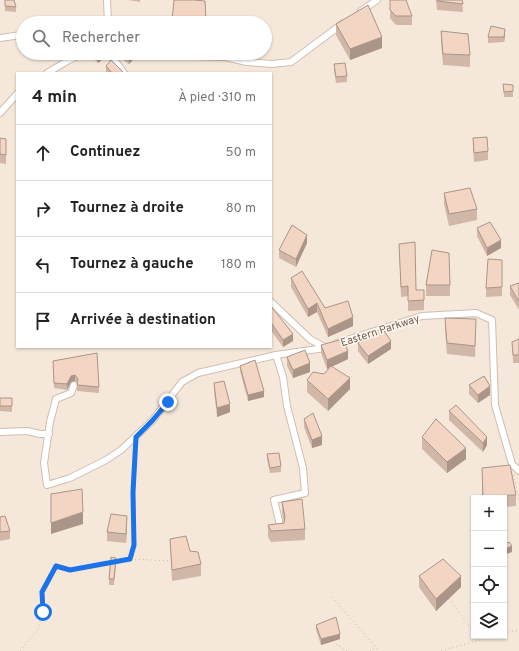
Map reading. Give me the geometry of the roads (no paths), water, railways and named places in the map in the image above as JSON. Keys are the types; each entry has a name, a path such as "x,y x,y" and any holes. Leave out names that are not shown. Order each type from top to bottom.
{"street":[{"path":"107,0 108,16"},
{"path":"236,60 272,64 292,62 377,0"},
{"path":"0,38 16,35"},
{"path":"49,72 69,60"},
{"path":"114,60 123,72"},
{"path":"0,112 16,95"},
{"path":"272,303 311,340 325,348"},
{"name":"Eastern Parkway","path":"325,348 422,316 476,312 492,320 495,405 512,464 519,471"},
{"path":"74,385 71,393 56,399 44,463 48,485 70,478 106,460 136,437 152,421 182,382 198,373 276,355 325,348"},
{"path":"276,355 283,377 287,406 303,468 305,493 274,500 281,529"},
{"path":"0,432 27,431 40,434 49,434"}]}
